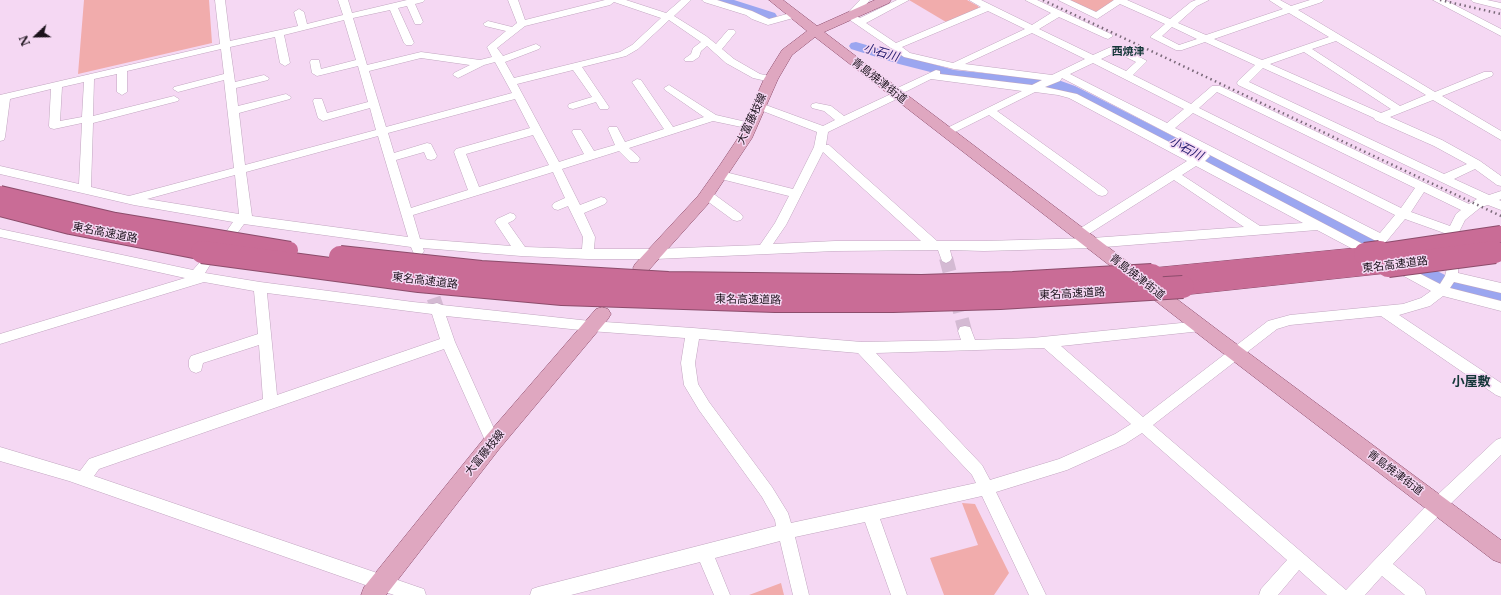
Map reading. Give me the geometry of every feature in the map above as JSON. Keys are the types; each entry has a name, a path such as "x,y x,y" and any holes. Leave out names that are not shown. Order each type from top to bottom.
{"highway":[{"name":"東名高速道路","path":"0,194 115,221 300,252 423,267 481,272 668,283 832,286 1005,283 1152,275 1365,254 1501,234"},
{"name":"東名高速道路","path":"0,208 70,226 196,251 419,281 602,297 775,301 893,301 1008,298 1183,287 1388,266 1501,251"}],"main road":[{"name":"青島焼津街道","path":"774,0 1236,353 1501,553"},
{"name":"大富藤枝線","path":"641,268 707,195 721,175 745,138 771,79 788,53 815,31 855,19 885,0"},
{"name":"大富藤枝線","path":"377,589 493,442 596,320"}],"street":[{"path":"343,0 420,256"},
{"path":"0,137 2,98 420,0"},
{"path":"513,0 522,24"},
{"path":"588,254 590,237 537,130 492,47 522,24 607,3 610,0"},
{"path":"617,0 675,19 717,49 730,61 757,76 771,79"},
{"path":"512,82 623,54 635,47 686,0"},
{"path":"707,0 749,13 768,22 794,15"},
{"path":"855,19 865,0"},
{"path":"855,19 904,0"},
{"path":"974,0 1403,214 1453,232"},
{"path":"1030,0 1108,36"},
{"path":"1063,0 1097,16 1120,0 1379,118 1438,143 1476,164 1501,182"},
{"path":"1184,0 1194,4"},
{"path":"1204,0 1194,4 1170,23 1156,37 1179,48 1207,40 1319,0"},
{"path":"1274,0 1335,38 1501,136"},
{"path":"1438,0 1501,33"},
{"path":"1476,0 1501,6"},
{"path":"223,1 225,46 240,169 244,220 232,232"},
{"path":"410,2 418,22"},
{"path":"393,6 409,43"},
{"path":"895,46 989,7"},
{"path":"300,12 303,27"},
{"path":"759,106 823,130 931,75 1032,29 1058,13"},
{"path":"855,19 907,55 951,66 1060,77 1168,128 1382,239 1403,214 1422,187"},
{"path":"488,24 513,30"},
{"path":"717,49 731,32"},
{"path":"279,33 284,63"},
{"path":"1335,38 1261,64 1242,83 1501,206"},
{"path":"689,59 696,55 696,50 707,42"},
{"path":"315,62 317,73 421,55 480,63 500,60 536,47"},
{"path":"947,132 1116,48 1142,61 1127,76"},
{"path":"1305,49 1400,110"},
{"path":"458,75 480,63"},
{"path":"574,106 601,103 576,66"},
{"path":"122,69 122,92"},
{"path":"1379,118 1488,74"},
{"path":"931,75 1033,90 1059,92 1073,96 1319,226 1445,285 1501,306"},
{"path":"85,190 89,77"},
{"path":"178,89 230,81 264,78"},
{"path":"637,82 670,130"},
{"path":"57,84 54,126 87,120 174,99"},
{"path":"669,88 712,118 751,126"},
{"path":"1168,128 1216,88 1469,209"},
{"path":"128,200 518,95"},
{"path":"233,111 286,97"},
{"path":"318,101 323,118 374,104"},
{"path":"816,106 827,108 843,121"},
{"path":"990,111 1102,192"},
{"path":"407,213 712,118"},
{"path":"613,129 623,149 634,159"},
{"path":"475,192 460,152 537,130"},
{"path":"763,250 780,225 820,147 823,130"},
{"path":"577,132 591,156"},
{"path":"390,158 428,147 431,156"},
{"path":"820,147 825,148 938,245 946,258"},
{"path":"1086,238 1212,151"},
{"path":"1443,179 1476,164"},
{"path":"0,170 128,200 244,220 416,244 588,254 655,254 938,245 984,246 1086,238 1319,226"},
{"path":"721,175 795,194"},
{"path":"1174,176 1257,230"},
{"path":"707,195 737,217"},
{"path":"538,595 784,532 986,488 1062,465 1106,446 1143,425 1272,325 1280,322 1385,312 1403,309 1424,302 1445,285 1453,268 1453,232 1460,216 1469,209 1501,195"},
{"path":"558,206 602,201"},
{"path":"510,217 501,222 521,251"},
{"path":"0,233 201,272 260,287 413,307 596,320 693,333 862,348 970,346 1046,342 1201,326"},
{"path":"0,339 201,272"},
{"path":"1445,285 1501,288"},
{"path":"260,287 271,403"},
{"path":"437,308 448,342 493,442"},
{"path":"1385,312 1501,392"},
{"path":"965,331 970,346"},
{"path":"693,333 688,363 691,385 704,406 767,492 782,518 784,532 801,595"},
{"path":"196,367 196,360 265,338"},
{"path":"83,479 94,464 448,342"},
{"path":"1046,342 1340,595"},
{"path":"862,348 977,470 1038,595"},
{"path":"1353,595 1438,506 1501,445"},
{"path":"0,454 83,479 377,589 418,595"},
{"path":"870,514 899,595"},
{"path":"704,552 722,595"},
{"path":"1267,595 1298,559"},
{"path":"1382,565 1418,595"}],"shaded area":[{"path":"84,0 209,0 212,43 78,74"},
{"path":"909,0 967,0 979,8 946,22"},
{"path":"1067,0 1113,0 1113,3 1098,12 1094,12"},
{"path":"962,503 975,504 1009,573 994,595 944,595 930,558 978,545"},
{"path":"781,583 784,595 749,595"}],"waterway":[{"name":"小石川","path":"721,0 770,16"},
{"name":"小石川","path":"856,46 904,61 954,74 1061,86 1070,89 1438,280 1467,291 1501,299"}],"tunnel":[{"path":"946,258 965,331"},
{"path":"427,278 437,308"}],"railway":[{"path":"1043,0 1501,216"},
{"path":"1440,0 1501,14"}],"district":[{"name":"西焼津","path":"1128,52"},
{"name":"小屋敷","path":"1471,382"}]}
